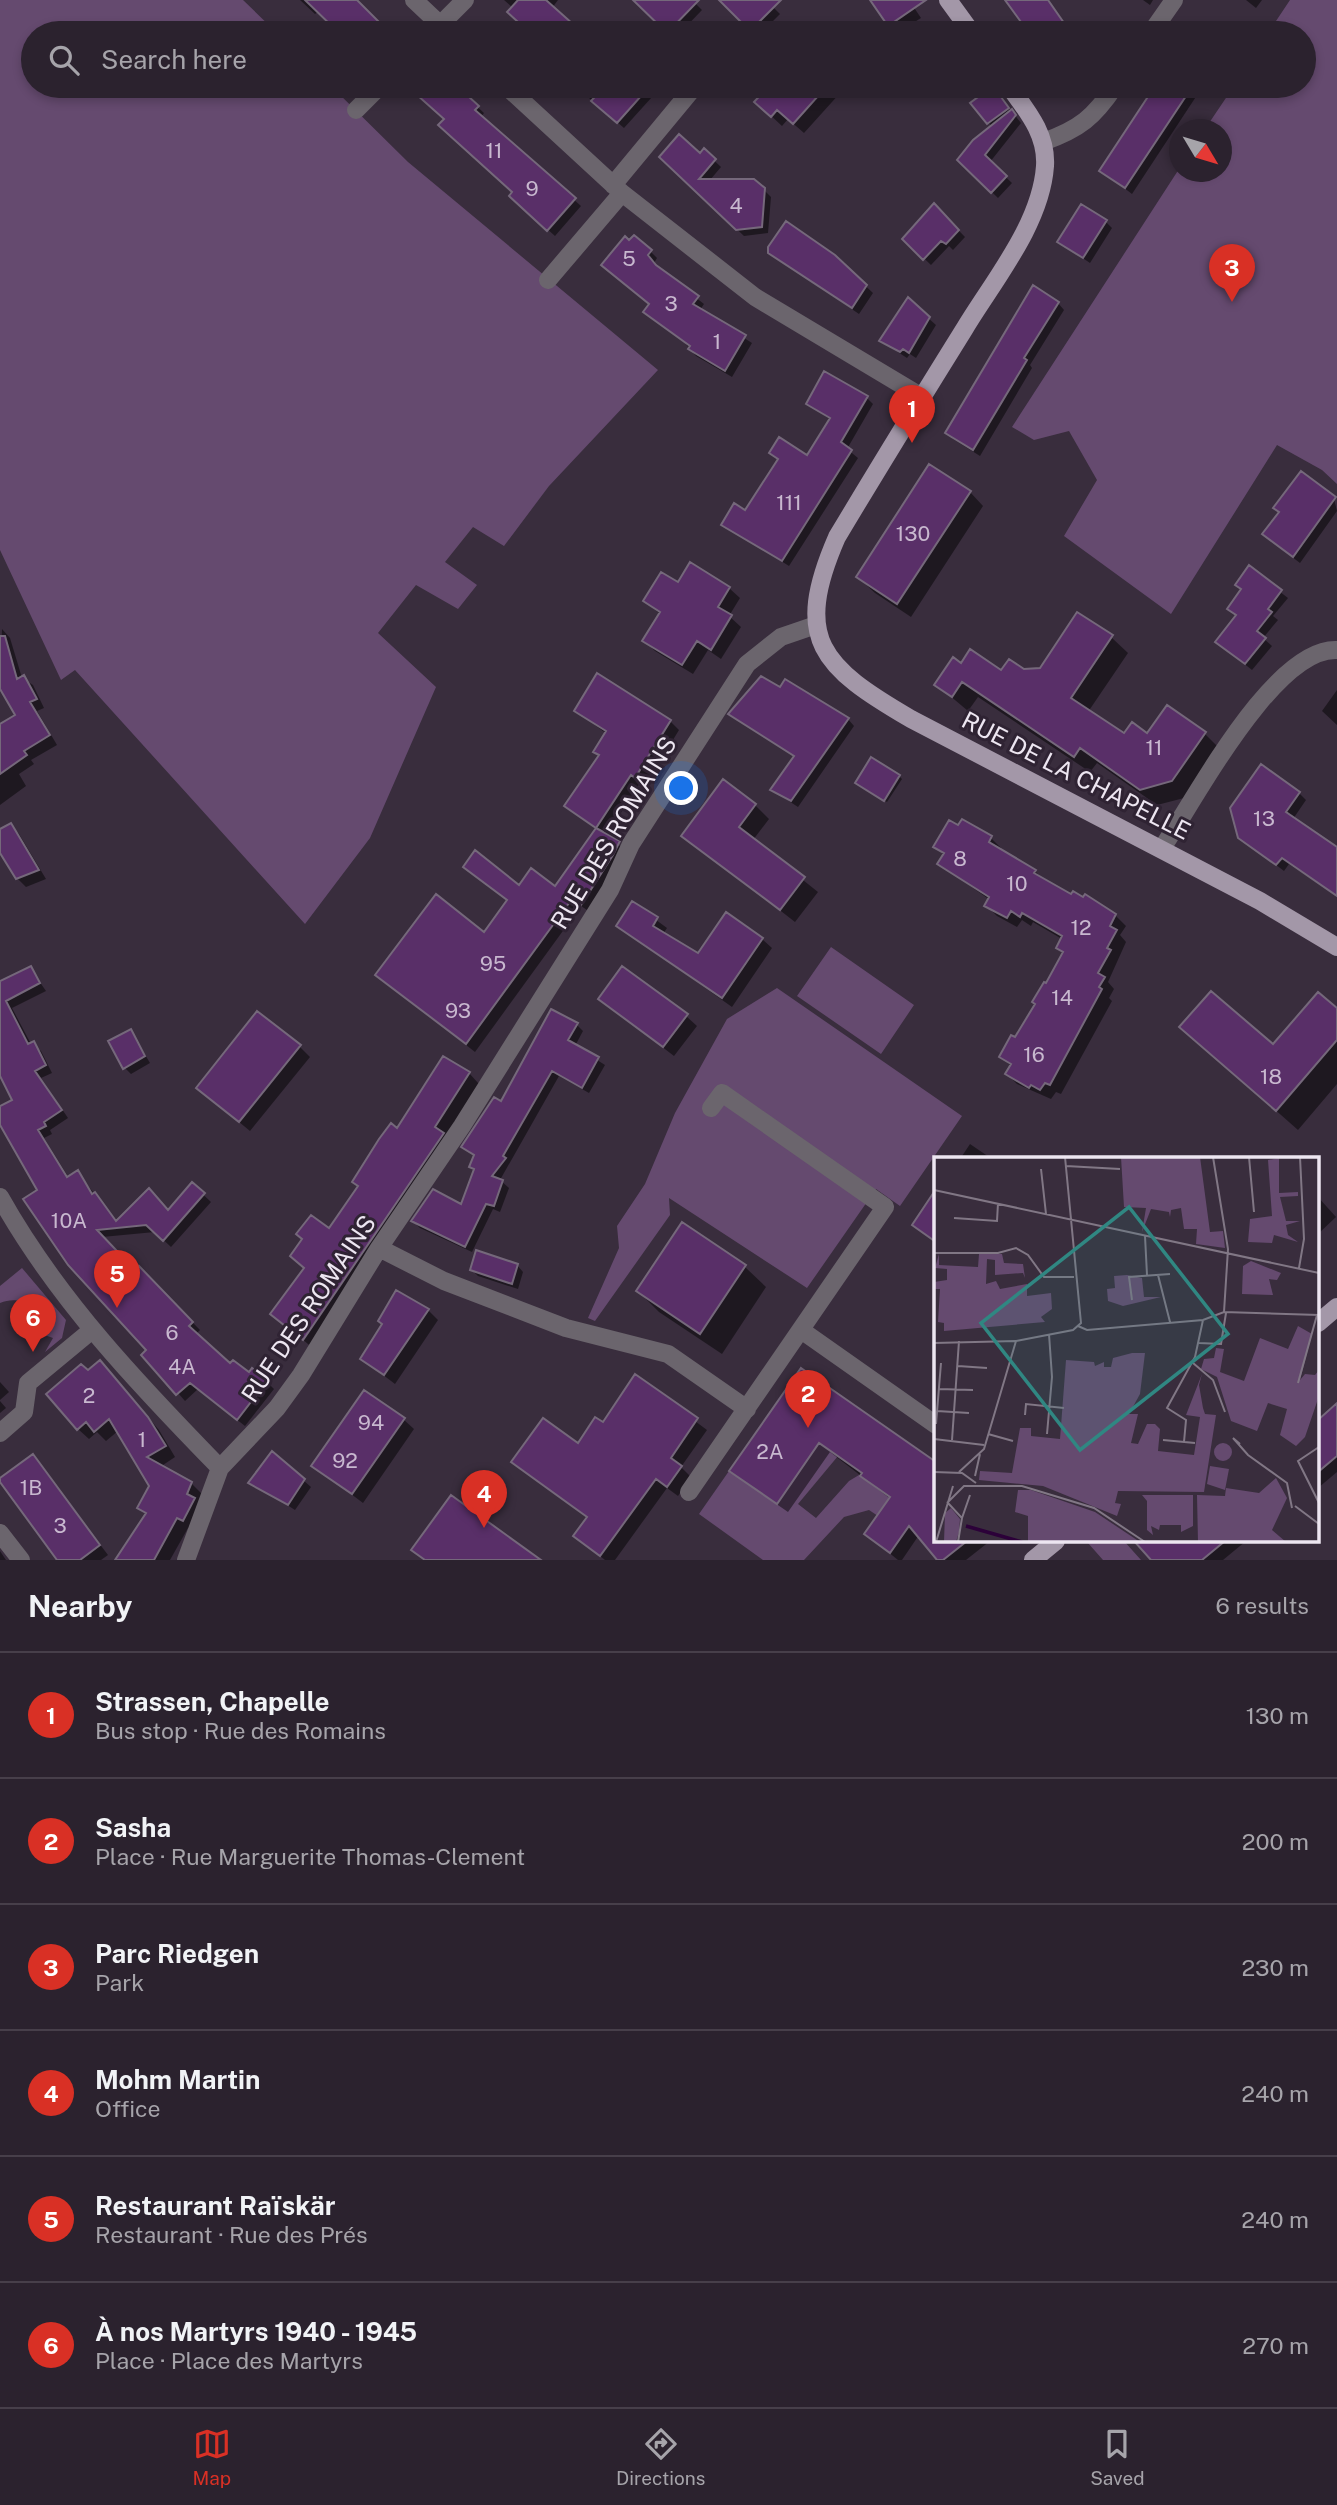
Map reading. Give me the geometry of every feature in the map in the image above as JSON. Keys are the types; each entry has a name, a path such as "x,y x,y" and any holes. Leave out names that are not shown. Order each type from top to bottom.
{"main road":[{"path":"948,0 963,21"},
{"path":"816,625 815,599 820,574 836,537 1031,216 1043,178 1043,142 1032,118 1018,98"},
{"name":"RUE DE LA CHAPELLE","path":"816,625 830,657 861,690 911,719 1162,848 1260,901 1337,947"},
{"path":"1320,1321 1337,1307"},
{"path":"1032,1560 1055,1542"}],"street":[{"path":"414,0 432,21"},
{"path":"448,21 465,0"},
{"path":"1159,21 1174,0"},
{"path":"356,110 368,98"},
{"path":"519,98 618,189 755,297 922,397"},
{"path":"548,280 686,98"},
{"path":"1043,142 1080,127 1097,113 1107,98"},
{"name":"RUE DES ROMAINS","path":"186,1560 220,1468 277,1408 435,1163 463,1126 610,890 631,844 747,664 781,637 816,625"},
{"path":"1162,848 1269,690 1294,665 1327,650 1337,650"},
{"path":"689,1492 885,1207 722,1093 711,1108"},
{"path":"0,1197 19,1231 92,1330 220,1468"},
{"path":"379,1248 444,1281 566,1328 668,1354 747,1409"},
{"path":"0,1433 24,1412 28,1383 92,1330"},
{"path":"801,1330 934,1424"},
{"path":"0,1533 22,1560"}],"shaded area":[{"path":"0,0 243,0 265,21 21,21 21,98 343,98 408,162 658,370 549,486 504,546 473,527 445,562 477,585 458,609 416,585 378,633 436,687 370,838 305,924 75,670 61,680 0,550"},
{"path":"1290,0 1337,0 1337,484 1322,470 1277,445 1171,614 1064,536 1097,480 1069,431 1034,440 1012,427 1171,182 1232,182 1232,119 1212,119 1226,98 1316,98 1316,21 1276,21"},
{"path":"831,947 914,1005 881,1054 797,996"},
{"path":"777,988 962,1116 900,1206 876,1189 807,1288 669,1198 670,1215 595,1321 588,1318 619,1248 617,1226 645,1184 675,1113 727,1019"},
{"path":"22,1268 66,1320 62,1338 45,1352 53,1338 36,1332 37,1323 33,1310 16,1300 0,1303 0,1286"},
{"path":"819,1443 838,1456 798,1504 816,1518 849,1481 859,1475 913,1516 902,1532 869,1510 844,1517 804,1560 763,1560 699,1514 729,1471 777,1503"},
{"path":"1125,1542 1141,1560 1103,1560 1088,1543"}],"building":[{"path":"305,0 357,0 378,21 327,21"},
{"path":"518,0 546,0 570,21 517,21 507,12"},
{"path":"633,0 699,0 679,21 655,21"},
{"path":"719,0 781,0 760,21 740,21"},
{"path":"870,0 926,0 895,21 885,21"},
{"path":"1005,0 1048,0 1063,21 1020,21"},
{"path":"420,98 470,98 479,106 475,110 576,198 547,231 509,196 512,192 438,125 444,119"},
{"path":"594,98 639,98 617,123 591,101"},
{"path":"758,98 816,98 793,124 777,110 771,117 754,102"},
{"path":"977,98 1002,98 1009,108 987,124 970,103"},
{"path":"1147,98 1185,98 1169,119 1125,188 1099,171"},
{"path":"1012,109 1016,115 985,155 1007,176 991,193 957,160 973,140"},
{"path":"679,134 700,153 704,148 716,159 699,179 754,179 765,188 762,227 736,230 659,157"},
{"path":"934,203 959,230 946,244 941,241 923,260 902,239"},
{"path":"1081,204 1107,220 1083,258 1057,242"},
{"path":"786,221 835,255 867,285 852,308 768,253 768,247"},
{"path":"634,235 652,250 648,255 656,265 699,296 693,304 746,335 725,371 688,349 690,346 643,312 649,304 601,265 625,236 629,240"},
{"path":"1033,285 1059,302 1024,358 1027,360 973,450 945,433"},
{"path":"908,297 930,317 909,353 903,349 900,352 879,341"},
{"path":"824,371 868,396 841,442 852,450 782,561 721,525 734,503 745,510 778,459 769,453 779,437 807,455 830,418 806,404"},
{"path":"929,464 971,491 897,604 856,577"},
{"path":"1301,471 1336,497 1293,557 1262,534 1279,512 1273,508"},
{"path":"690,562 730,587 718,607 732,615 711,650 697,641 682,665 642,641 660,612 643,601 661,572 678,582"},
{"path":"1249,565 1282,590 1268,609 1272,612 1257,631 1266,638 1245,664 1215,642 1236,615 1227,609 1241,589 1235,585"},
{"path":"1077,612 1113,635 1071,698 1124,733 1132,722 1147,733 1167,705 1206,732 1172,781 1140,790 1080,748 1074,757 962,682 952,697 934,685 953,657 961,663 970,649 1001,670 1009,659 1024,669 1040,668"},
{"path":"0,636 5,636 17,679 24,675 37,699 30,702 50,735 24,751 27,755 0,774 0,724 15,715 0,689"},
{"path":"597,673 671,720 635,778 631,775 596,828 564,806 599,755 593,752 606,731 574,711"},
{"path":"761,676 780,687 785,679 849,718 791,801 770,790 794,756 728,714"},
{"path":"871,757 900,775 884,801 855,783"},
{"path":"1261,764 1300,792 1286,812 1337,847 1337,896 1282,858 1276,865 1238,838 1230,808"},
{"path":"723,779 756,804 739,827 805,877 780,910 681,836"},
{"path":"962,819 992,836 989,842 1036,870 1034,873 1071,894 1073,891 1083,897 1085,894 1116,914 1110,926 1117,930 1107,948 1111,950 1098,973 1105,977 1099,987 1102,989 1050,1085 1045,1083 1040,1090 1031,1085 1029,1088 1005,1074 1011,1064 999,1057 1011,1035 1015,1037 1035,1004 1032,1002 1063,952 1056,948 1062,936 1022,913 1020,917 1011,911 1007,918 984,906 989,897 937,864 944,853 933,847 949,820 958,825"},
{"path":"11,823 39,870 16,879 0,853 0,829"},
{"path":"596,828 620,841 613,855 581,905 572,899 466,1044 375,975 436,894 484,932 507,900 463,867 475,850 519,885 531,868 555,886"},
{"path":"632,901 658,917 653,926 698,953 726,912 763,938 722,998 616,926"},
{"path":"31,966 40,983 6,1001 28,1044 34,1041 46,1065 35,1071 62,1110 44,1122 46,1126 38,1130 67,1177 78,1170 92,1194 95,1192 116,1221 149,1188 168,1210 192,1182 205,1193 163,1241 146,1225 97,1230 135,1270 139,1266 193,1322 189,1326 230,1363 233,1360 249,1372 252,1368 268,1380 237,1420 190,1383 176,1395 141,1355 146,1350 68,1265 23,1199 37,1190 0,1125 0,1106 12,1100 0,1076 0,981"},
{"path":"622,966 688,1014 663,1047 598,999"},
{"path":"1211,991 1273,1044 1318,992 1337,1008 1337,1040 1276,1111 1179,1027"},
{"path":"551,1009 578,1023 568,1040 599,1057 582,1088 552,1071 503,1156 506,1158 492,1176 503,1180 494,1206 486,1204 465,1247 411,1221 433,1189 461,1204 474,1169 469,1167 474,1155 461,1147 494,1097 501,1101"},
{"path":"257,1011 301,1045 239,1122 196,1088"},
{"path":"131,1029 145,1056 123,1069 108,1041"},
{"path":"443,1056 470,1072 435,1127 444,1133 303,1340 270,1314 304,1268 290,1256 302,1239 296,1234 311,1215 329,1228 358,1186 352,1182 379,1139 391,1123 397,1128"},
{"path":"934,1192 934,1241 912,1225"},
{"path":"682,1222 746,1265 700,1334 636,1291"},
{"path":"476,1250 518,1264 512,1284 470,1270"},
{"path":"396,1290 429,1309 384,1375 360,1359 382,1324 378,1321"},
{"path":"100,1360 148,1417 166,1446 147,1457 192,1482 187,1494 195,1498 183,1521 177,1518 154,1560 115,1560 146,1513 137,1508 149,1486 109,1419 94,1432 86,1422 77,1430 46,1394 81,1364 88,1370"},
{"path":"801,1368 934,1461 934,1542 966,1542 943,1560 937,1560 909,1526 890,1553 864,1534 890,1497 860,1476 862,1473 819,1443 777,1504 729,1471"},
{"path":"635,1374 698,1418 671,1458 682,1466 667,1487 656,1479 600,1556 573,1536 587,1517 511,1462 543,1418 578,1443 595,1417 603,1422"},
{"path":"364,1390 405,1418 352,1494 311,1466"},
{"path":"1337,1403 1337,1456 1320,1470 1320,1418"},
{"path":"272,1451 305,1479 288,1505 248,1483"},
{"path":"33,1454 100,1545 80,1560 57,1560 0,1482 0,1478"},
{"path":"451,1495 541,1560 425,1560 411,1550"},
{"path":"1135,1542 1224,1542 1202,1560 1151,1560"}],"place":[{"name":"Parc Riedgen","path":"1232,302"},
{"name":"Strassen, Chapelle","path":"912,443"},
{"name":"Restaurant Raïskär","path":"117,1308"},
{"name":"À nos Martyrs 1940 - 1945","path":"33,1352"},
{"name":"Sasha","path":"808,1428"},
{"name":"Mohm Martin","path":"484,1528"}]}
